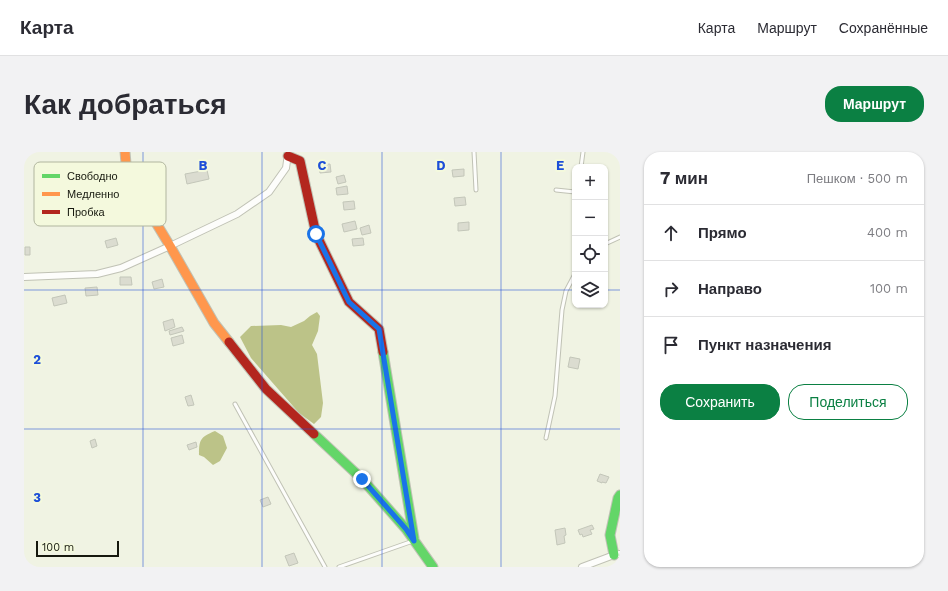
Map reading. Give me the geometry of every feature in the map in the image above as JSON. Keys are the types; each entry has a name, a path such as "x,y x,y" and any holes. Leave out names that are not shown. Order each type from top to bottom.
{"street":[{"path":"125,152 126,162"},
{"path":"24,277 97,274 121,268 237,214 269,192 286,168 288,154 300,161 316,234 349,302 379,329 414,541"},
{"path":"158,226 214,323 266,389 362,479 406,529 433,567"},
{"path":"582,567 617,554 610,535 618,498 620,495"}],"lane":[{"path":"474,152 476,190"},
{"path":"582,164 583,152"},
{"path":"556,190 572,192"},
{"path":"608,243 620,237"},
{"path":"546,438 555,396 562,310 566,291 572,280"},
{"path":"235,404 325,567"},
{"path":"339,567 414,541"}],"shaded area":[{"path":"317,312 320,316 318,331 312,345 317,354 323,403 321,417 314,424 299,413 251,358 240,337 251,326 281,325 291,327 304,321"},
{"path":"215,431 223,436 227,448 220,461 213,465 204,457 199,455 199,450 200,442 203,437"}],"building":[{"path":"330,164 331,172 320,173 319,165"},
{"path":"464,169 464,176 453,177 452,170"},
{"path":"207,170 209,179 187,184 185,174"},
{"path":"344,175 346,182 338,184 336,177"},
{"path":"347,186 348,194 337,195 336,188"},
{"path":"465,197 466,205 455,206 454,198"},
{"path":"354,201 355,209 344,210 343,202"},
{"path":"355,221 357,229 344,232 342,224"},
{"path":"469,222 469,230 458,231 458,223"},
{"path":"369,225 371,233 362,235 360,228"},
{"path":"116,238 118,245 107,248 105,241"},
{"path":"363,238 364,245 353,246 352,239"},
{"path":"25,247 30,247 30,255 25,255"},
{"path":"120,277 131,277 132,285 120,285"},
{"path":"162,279 164,287 154,289 152,282"},
{"path":"97,287 98,295 86,296 85,288"},
{"path":"65,295 67,303 54,306 52,298"},
{"path":"173,319 175,327 165,331 163,322"},
{"path":"182,327 184,331 170,335 169,331"},
{"path":"182,335 184,343 173,346 171,338"},
{"path":"570,357 580,359 578,369 568,367"},
{"path":"191,395 194,405 188,406 185,397"},
{"path":"95,439 97,446 92,448 90,441"},
{"path":"196,442 197,447 189,450 187,445"},
{"path":"600,474 609,477 606,483 597,481"},
{"path":"268,497 271,504 263,507 260,500"},
{"path":"592,525 594,529 590,530 592,534 583,537 582,534 580,535 578,530"},
{"path":"565,528 565,543 557,545 555,530"},
{"path":"294,553 298,563 289,566 285,556"}],"traffic: fast":[{"path":"383,352 414,538"},
{"path":"314,434 362,479 406,529 433,567"},
{"path":"614,555 610,535 618,498 620,495"}],"traffic: slow":[{"path":"125,152 126,162"},
{"path":"158,226 214,323 229,342"}],"traffic: jam":[{"path":"288,156 300,161 316,234 349,302 379,329 383,352"},
{"path":"229,342 266,389 314,434"}],"route":[{"path":"316,234 349,302 379,329 414,541 406,529 362,479"}]}
